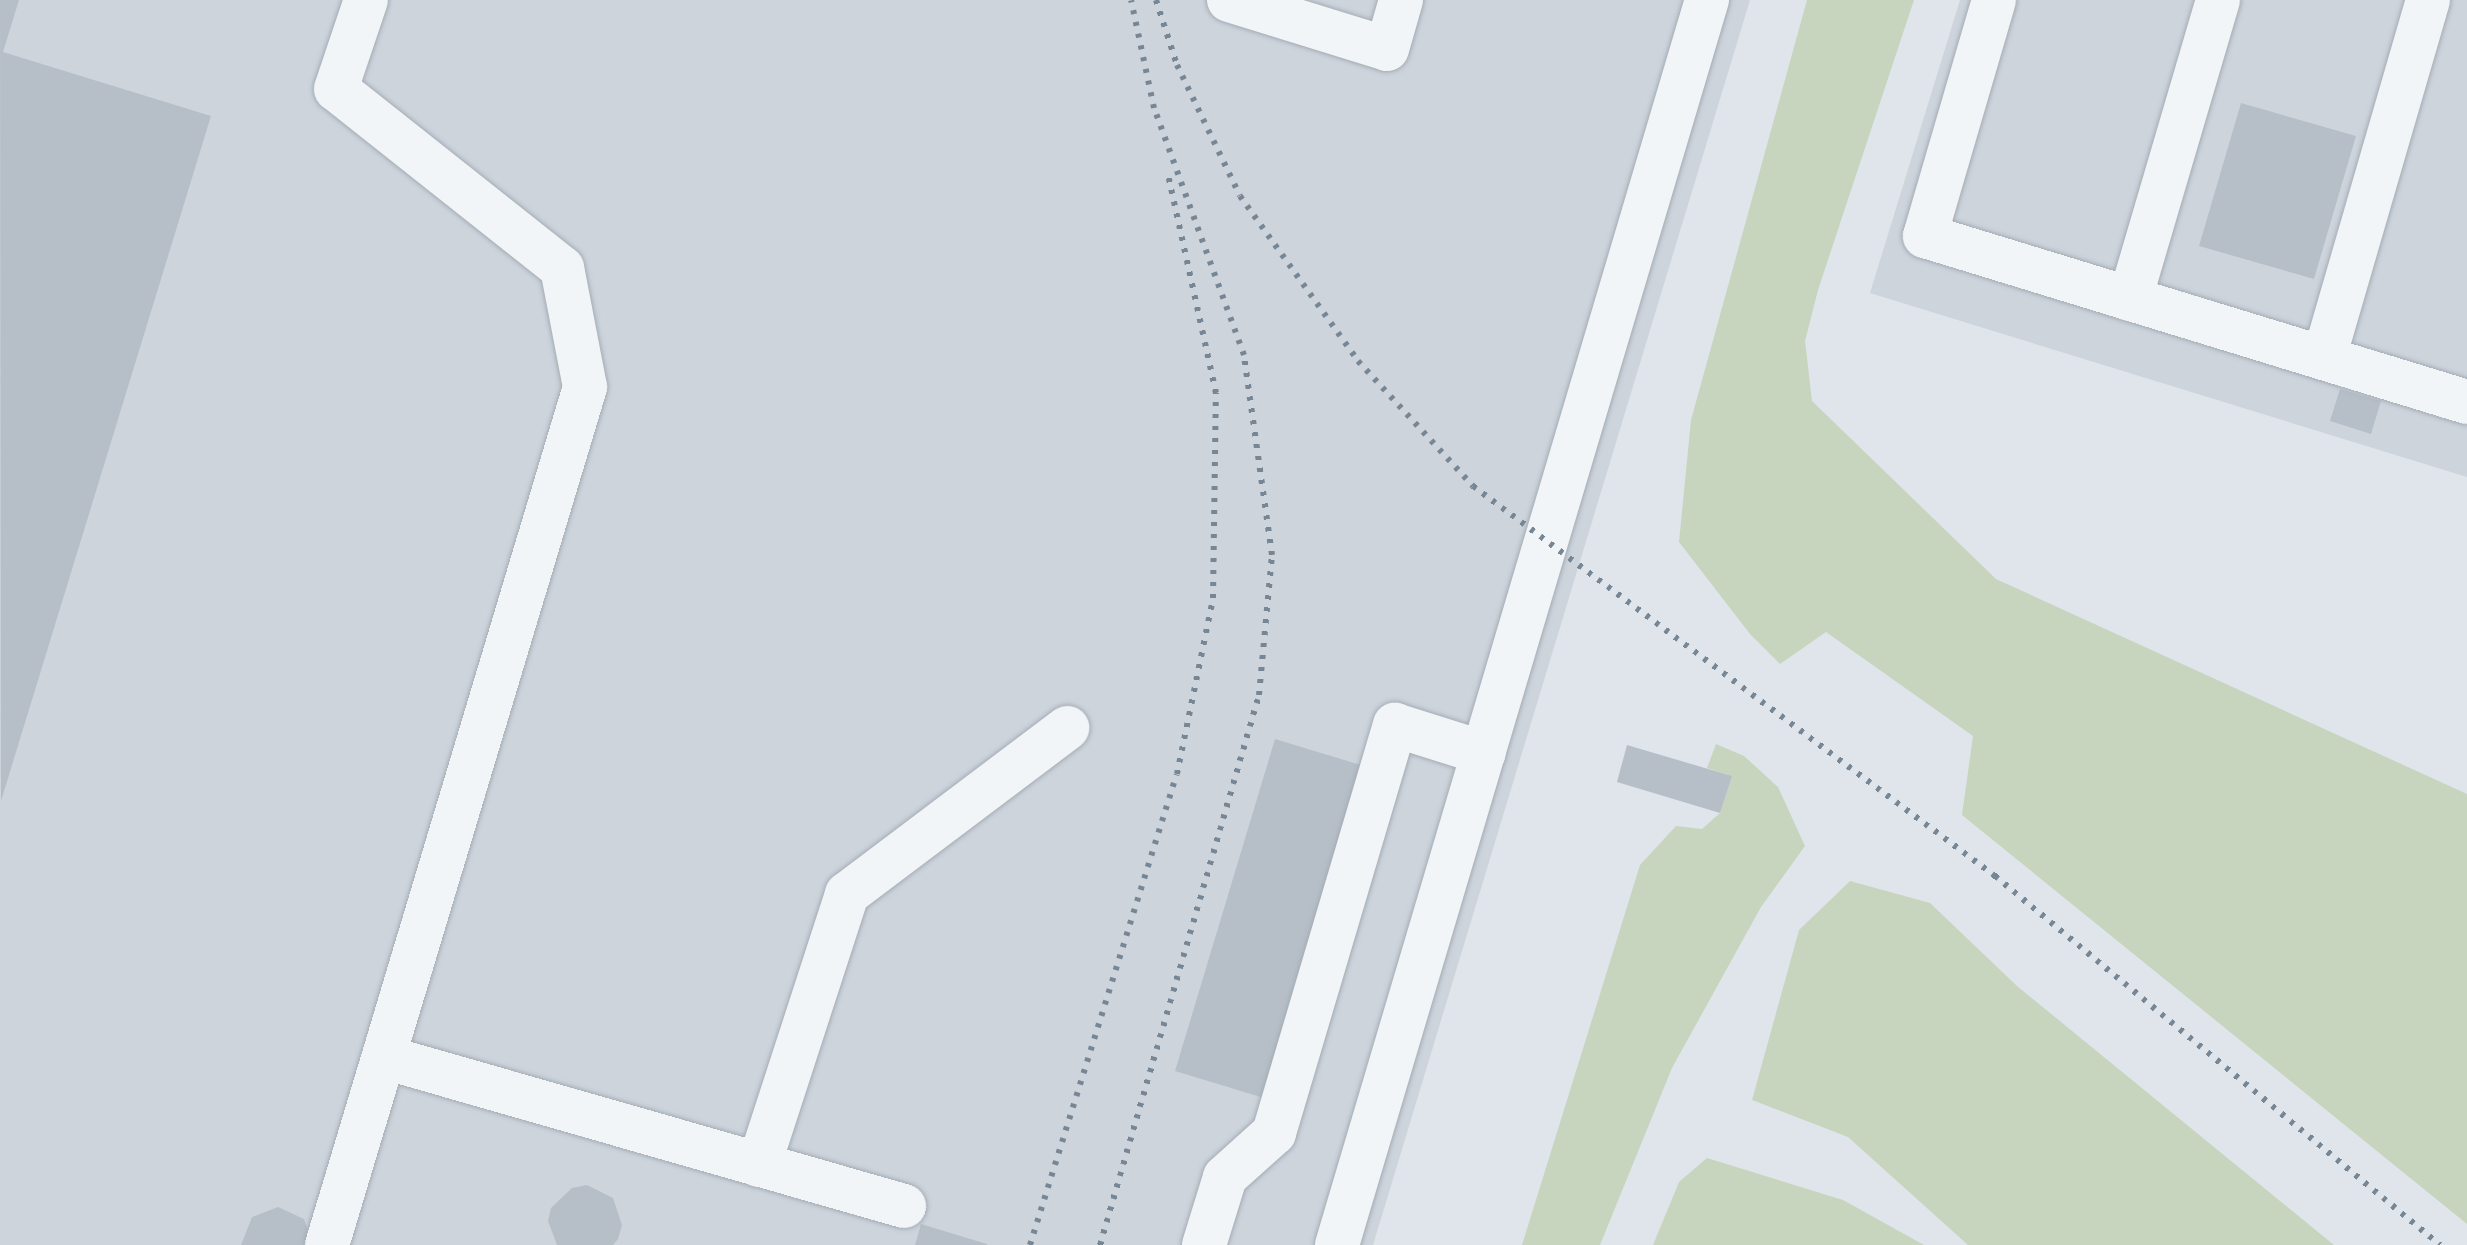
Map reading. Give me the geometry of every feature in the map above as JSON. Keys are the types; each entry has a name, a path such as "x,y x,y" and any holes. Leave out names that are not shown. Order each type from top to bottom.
{"lane":[{"path":"327,1245 585,387 562,268 336,89 366,0"},
{"path":"1229,0 1387,49 1401,0"},
{"path":"1337,1245 1707,0"},
{"path":"1994,0 1925,236 2467,402"},
{"path":"2130,299 2218,0"},
{"path":"2324,358 2428,0"},
{"path":"1204,1245 1225,1177 1274,1133 1395,725 1484,753"},
{"path":"759,1165 847,894 1067,728"},
{"path":"384,1057 904,1206"}],"shaded area":[{"path":"0,0 1750,0 1373,1245 0,1245"},
{"path":"1960,0 2467,0 2467,477 1870,293"}],"green space":[{"path":"1807,0 1914,0 1818,290 1805,341 1812,401 1996,579 2467,794 2467,1224 1962,815 1973,736 1826,632 1780,664 1750,634 1679,542 1691,420"},
{"path":"1716,744 1744,756 1778,787 1805,846 1761,907 1672,1068 1600,1245 1522,1245 1640,865 1676,826 1702,829 1720,813 1731,776 1707,768"},
{"path":"1850,881 1930,903 2017,986 2334,1245 1968,1245 1848,1137 1752,1100 1799,930"},
{"path":"1707,1158 1843,1200 1924,1245 1653,1245 1679,1182"}],"building":[{"path":"0,0 19,0 3,52 211,116 1,801"},
{"path":"2241,103 2356,136 2314,279 2199,246"},
{"path":"2340,389 2381,401 2371,434 2330,421"},
{"path":"1275,739 1364,766 1264,1098 1175,1071"},
{"path":"1627,745 1732,776 1720,813 1617,782"},
{"path":"587,1185 613,1198 622,1225 618,1239 613,1245 557,1245 548,1221 551,1208 572,1188"},
{"path":"278,1207 304,1219 314,1245 241,1245 252,1217"},
{"path":"921,1224 987,1244 987,1245 915,1245"}],"railway":[{"path":"1100,1245 1259,695 1272,555 1244,355 1154,108 1131,0"},
{"path":"1156,0 1177,65 1240,196 1358,361 1473,486 1995,876 2440,1245"},
{"path":"1030,1245 1177,774 1213,598 1216,393 1168,174"}]}
